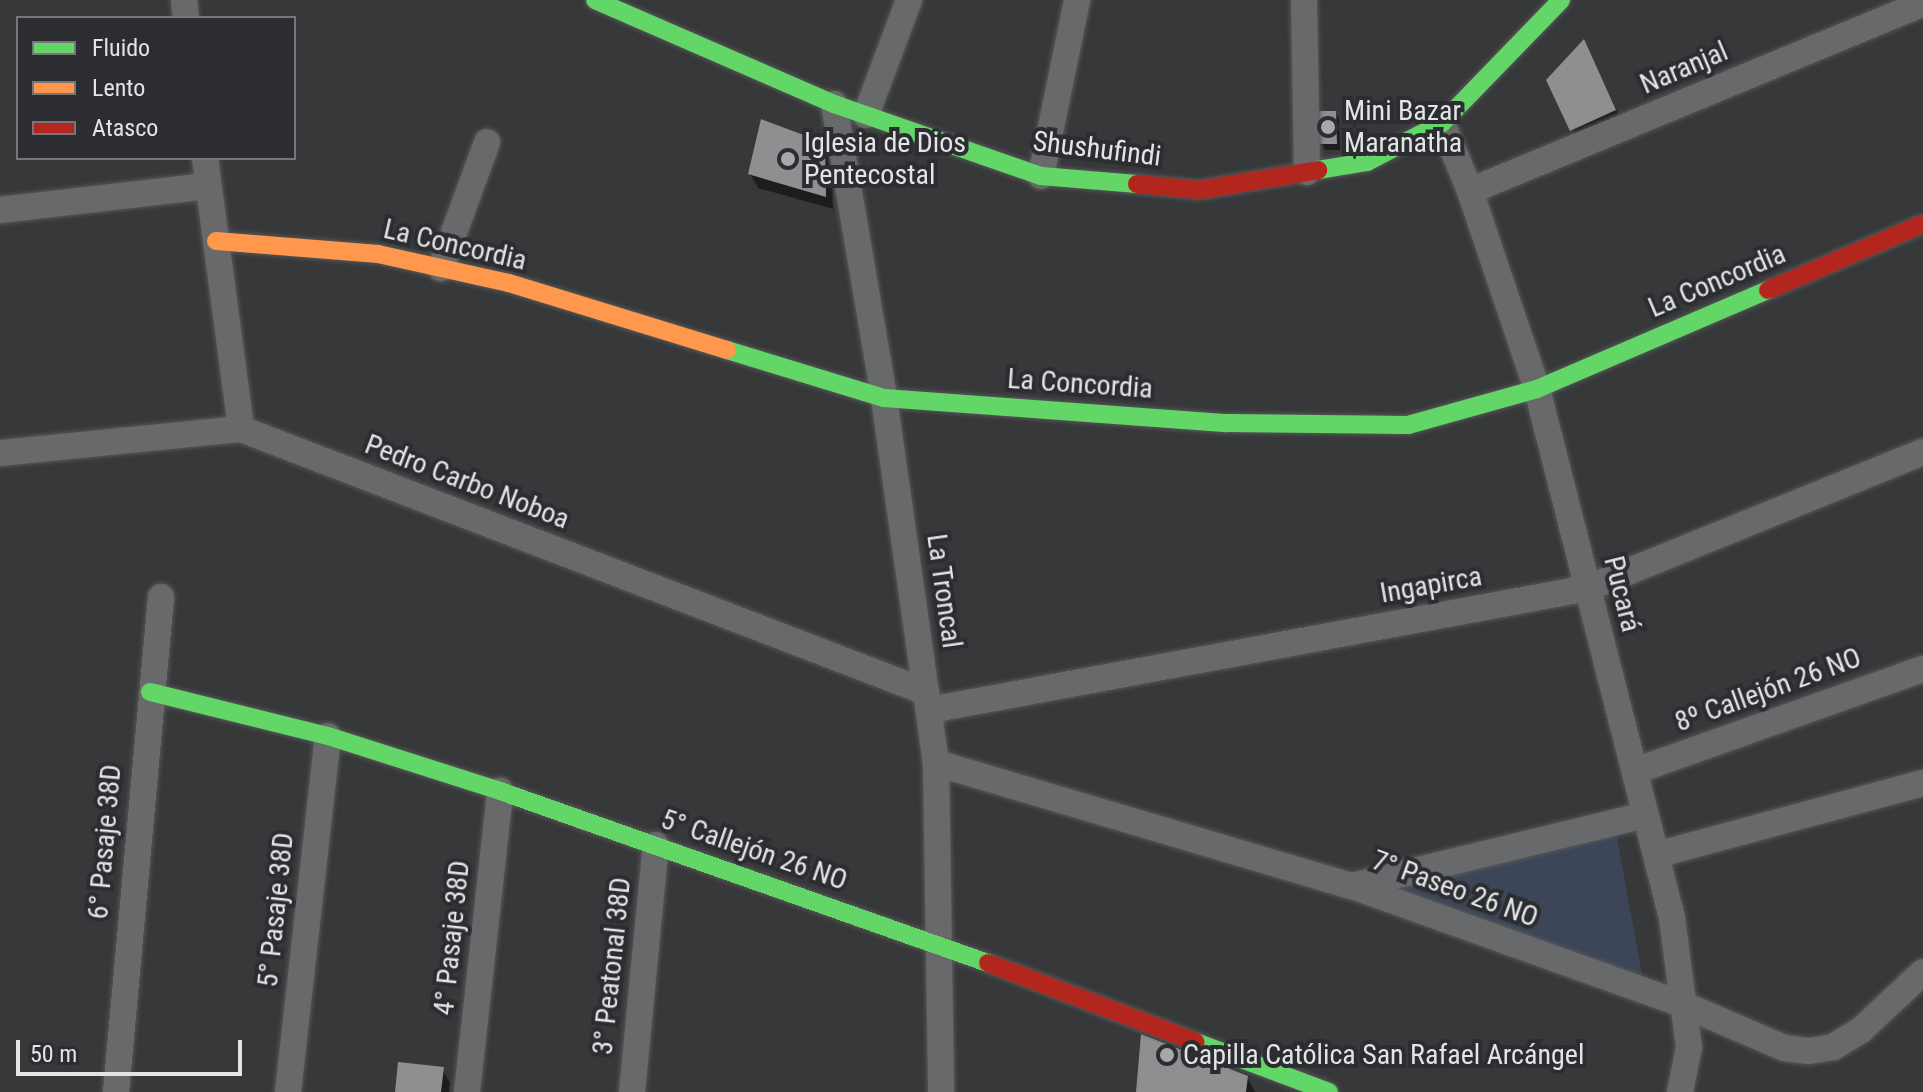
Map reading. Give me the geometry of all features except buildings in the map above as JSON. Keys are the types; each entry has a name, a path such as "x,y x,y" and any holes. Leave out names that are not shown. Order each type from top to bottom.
{"street":[{"name":"Shushufindi","path":"595,0 834,104 1041,176 1199,190 1367,162 1442,123 1561,0"},
{"path":"866,115 909,0"},
{"path":"1041,176 1077,0"},
{"path":"1304,0 1307,172"},
{"name":"Naranjal","path":"1470,191 1923,3"},
{"name":"La Troncal","path":"834,104 884,398 936,763 941,1092"},
{"name":"Pucará","path":"1442,123 1470,191 1537,389 1672,918 1689,1047 1680,1092"},
{"path":"441,268 487,142"},
{"path":"0,453 241,429 205,160"},
{"path":"0,210 208,186"},
{"name":"La Concordia","path":"216,241 378,254 509,283 884,398 1227,423 1408,425 1537,389 1923,224"},
{"name":"Pedro Carbo Noboa","path":"241,429 928,701"},
{"name":"Ingapirca","path":"928,701 1588,588 1923,452"},
{"name":"6° Pasaje 38D","path":"116,1092 161,597"},
{"name":"8º Callejón 26 NO","path":"1635,771 1923,669"},
{"name":"5° Callejón 26 NO","path":"150,692 328,736 500,791 940,945 1329,1092"},
{"name":"5° Pasaje 38D","path":"288,1092 328,736"},
{"name":"7° Paseo 26 NO","path":"936,763 1352,886 1682,1004 1784,1048 1809,1051 1833,1047 1861,1030 1923,972"},
{"path":"1656,855 1923,783"},
{"name":"4° Pasaje 38D","path":"467,1092 500,791"},
{"path":"1352,886 1646,815"},
{"name":"3° Peatonal 38D","path":"632,1092 656,845"}],"shaded area":[{"path":"1616,833 1643,980 1378,888"}],"traffic: fast":[{"path":"595,0 834,104 1041,176 1137,184"},
{"path":"1318,170 1367,162 1442,123 1561,0"},
{"path":"727,350 884,398 1227,423 1408,425 1537,389 1768,290"},
{"path":"150,692 328,736 500,791 988,963"},
{"path":"1196,1042 1329,1092"}],"traffic: slow":[{"path":"216,241 378,254 509,283 727,350"}],"traffic: jam":[{"path":"1137,184 1199,190 1318,170"},
{"path":"1768,290 1923,224"},
{"path":"988,963 1196,1042"}],"place":[{"name":"Mini Bazar Maranatha","path":"1328,127"},
{"name":"Iglesia de Dios Pentecostal","path":"788,159"},
{"name":"Capilla Católica San Rafael Arcángel","path":"1167,1055"}]}
